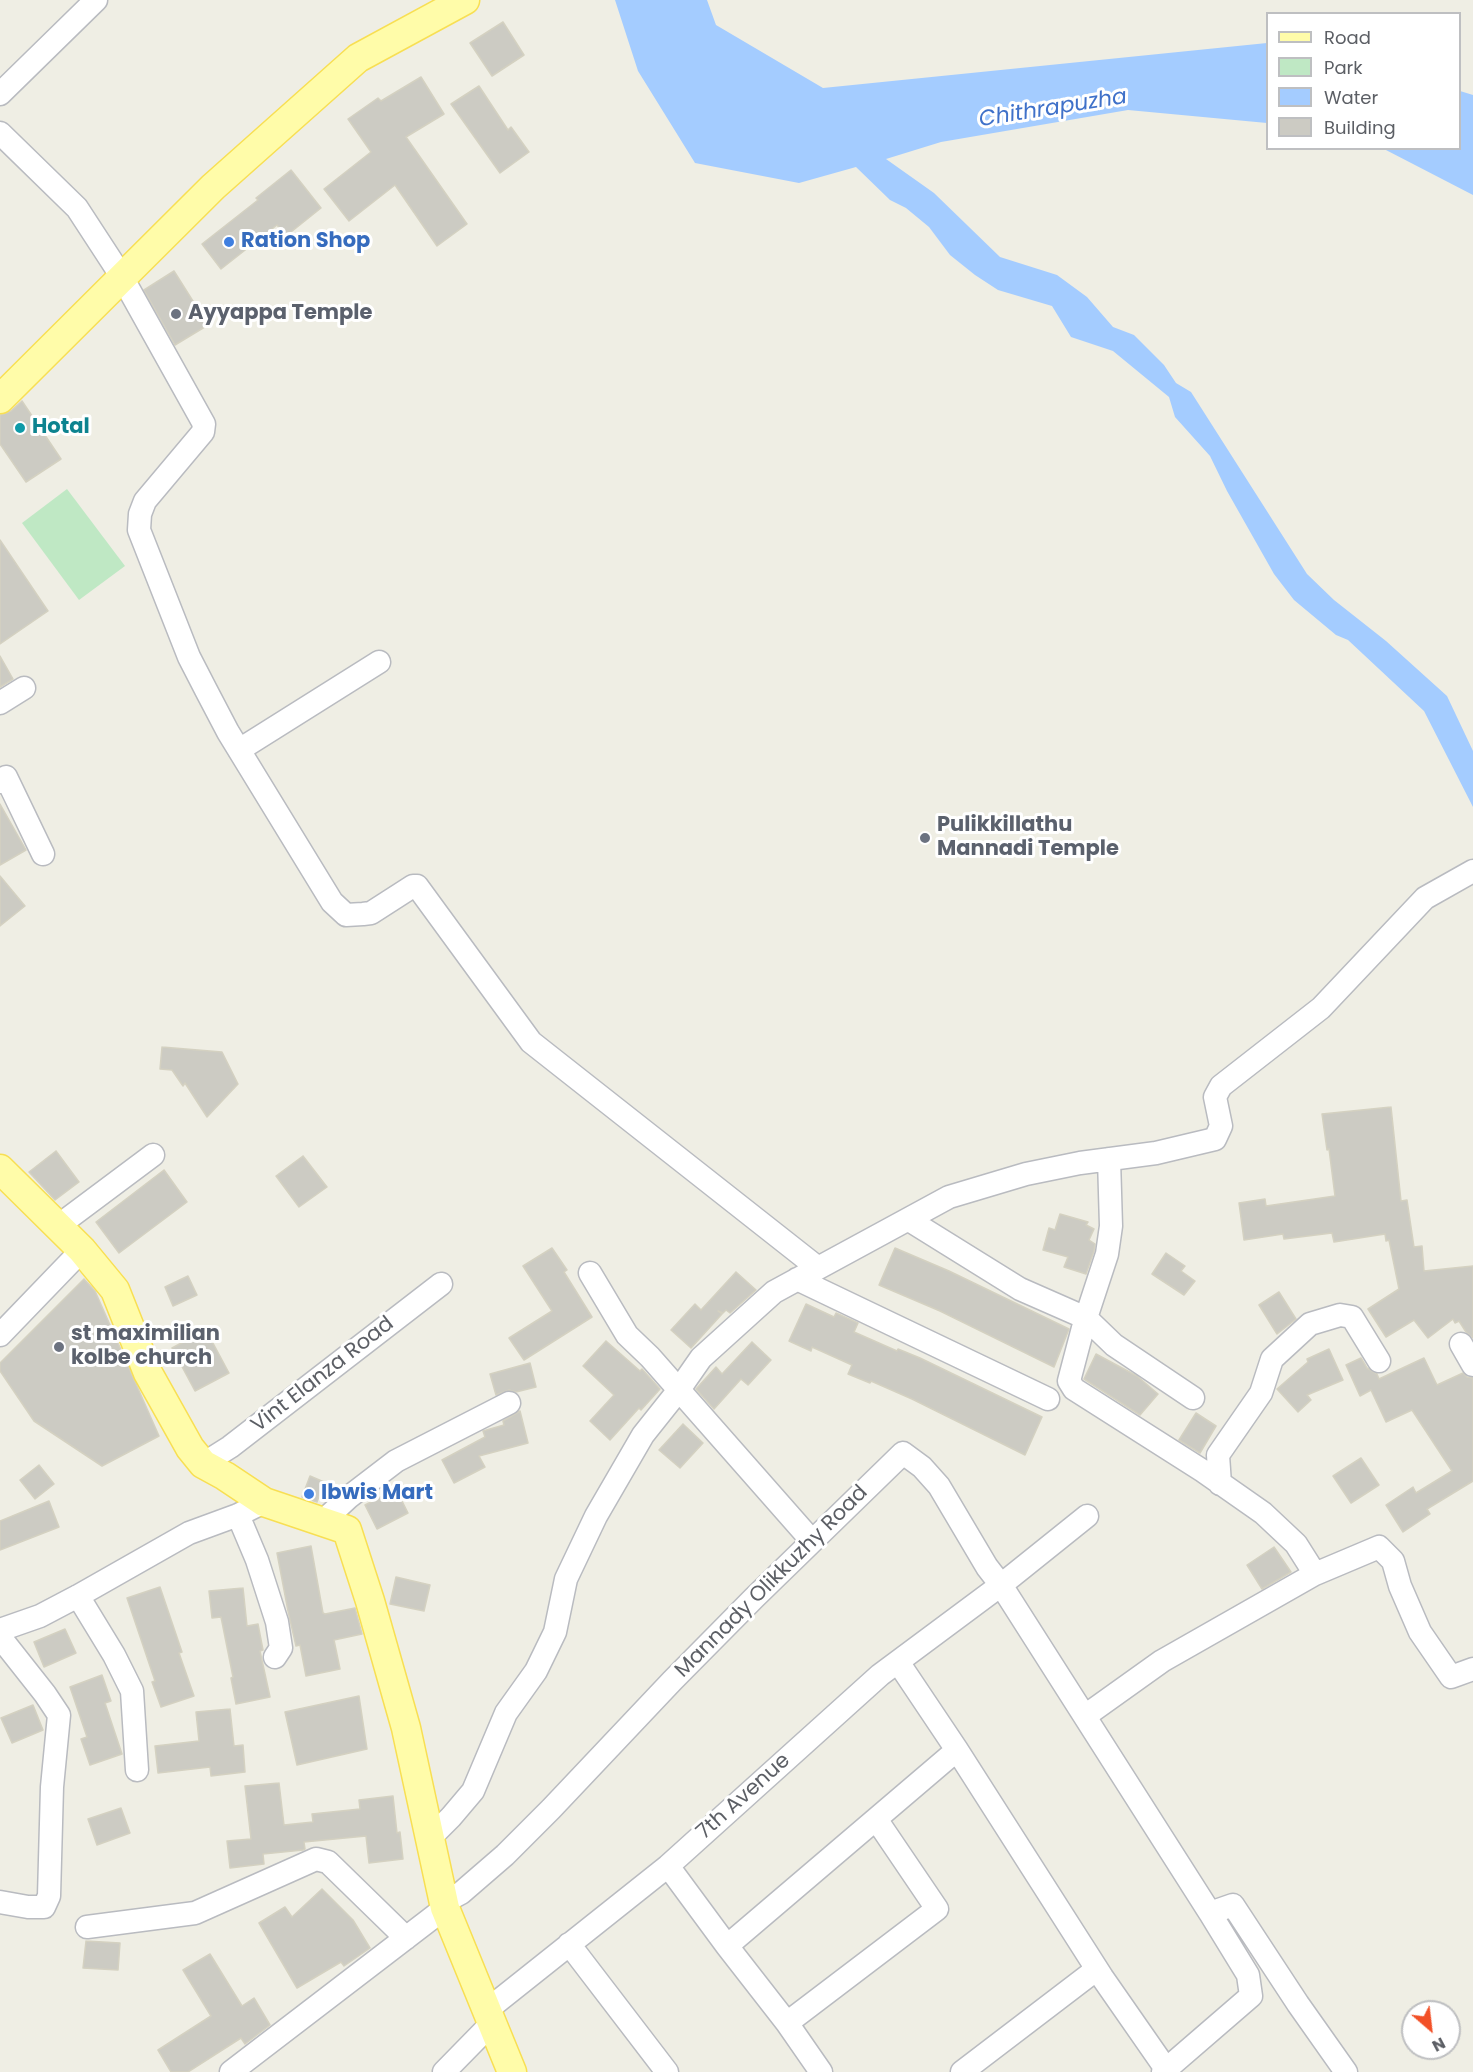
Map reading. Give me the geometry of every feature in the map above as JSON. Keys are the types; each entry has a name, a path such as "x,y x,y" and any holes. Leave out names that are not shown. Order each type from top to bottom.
{"main road":[{"path":"0,399 213,187 358,58 465,0"},
{"path":"0,1169 82,1250 115,1290 148,1373 190,1448 203,1464 264,1502 347,1530 406,1728 445,1905 512,2072"}],"street":[{"path":"0,94 96,0"},
{"path":"0,133 77,208 122,277 204,424 203,432 145,501 140,514 139,530 189,657 239,750 332,902 346,915 371,913 413,886 417,886 531,1042 819,1268"},
{"path":"239,750 380,662"},
{"path":"0,703 24,688"},
{"path":"0,782 6,777 43,854"},
{"path":"430,1838 473,1791 506,1713 536,1671 555,1632 566,1579 596,1516 643,1435 678,1391 700,1358 774,1292 949,1197 1026,1174 1156,1153 1215,1139 1221,1126 1215,1097 1221,1086 1321,1008 1425,898 1473,871"},
{"path":"58,1226 153,1155"},
{"path":"1109,1159 1112,1226 1107,1254 1069,1381 1074,1389 1203,1471 1263,1513 1296,1544 1315,1574"},
{"path":"909,1220 1020,1289 1086,1318 1114,1346 1192,1398"},
{"path":"0,1335 82,1250"},
{"path":"590,1273 627,1335 650,1357 812,1541"},
{"path":"797,1280 1048,1399"},
{"name":"Vint Elanza Road","path":"203,1464 230,1447 441,1284"},
{"path":"1220,1484 1218,1455 1261,1393 1272,1359 1310,1324 1340,1315 1352,1317 1379,1361"},
{"path":"1461,1344 1473,1365"},
{"path":"321,1522 396,1461 508,1403"},
{"name":"Mannady Olikkuzhy Road","path":"231,2072 406,1938 505,1855 544,1817 672,1681 903,1453 922,1467 939,1486 987,1567 1002,1585"},
{"path":"0,1630 40,1616 189,1533 238,1515 264,1502"},
{"path":"238,1515 257,1560 277,1622 281,1648 275,1657"},
{"path":"898,1662 1165,2071 1251,1996 1248,1975 1002,1585 1087,1516"},
{"path":"1085,1716 1162,1661 1315,1574 1379,1547 1393,1561 1400,1586 1420,1632 1451,1677 1473,1669"},
{"name":"7th Avenue","path":"444,2072 490,2016 569,1944 668,1866 880,1675 1002,1585"},
{"path":"78,1596 114,1655 132,1691 137,1770"},
{"path":"0,1637 59,1715 52,1787 49,1896 44,1907 28,1907 0,1902"},
{"path":"727,1946 957,1750"},
{"path":"787,2023 937,1908 876,1819"},
{"path":"87,1927 195,1913 316,1859 328,1862 406,1938"},
{"path":"668,1866 787,2023 821,2072"},
{"path":"1210,1913 1233,1905 1346,2072"},
{"path":"569,1944 667,2072"},
{"path":"962,2072 1097,1969"}],"green space":[{"path":"67,489 125,566 79,600 22,523"}],"water":[{"name":"Chithrapuzha","path":"615,0 707,0 716,25 823,88 1266,43 1266,123 1128,110 941,142 886,159 934,193 1000,257 1057,275 1087,297 1113,327 1134,335 1164,365 1176,383 1191,392 1307,574 1334,600 1386,641 1447,696 1473,751 1473,807 1424,711 1348,640 1336,635 1294,600 1274,574 1210,456 1175,417 1169,397 1113,351 1071,337 1052,306 998,290 975,275 950,255 929,227 906,208 890,200 856,167 799,183 695,163 638,71"},
{"path":"1461,91 1473,95 1473,195 1386,150 1461,150"}],"building":[{"path":"503,22 524,55 492,76 470,43"},
{"path":"421,77 444,114 406,137 467,224 437,246 395,185 349,221 324,189 371,152 348,119 378,98 381,101"},
{"path":"479,86 508,130 511,127 529,152 500,173 451,104"},
{"path":"291,170 321,208 286,236 277,225 221,269 202,244 258,200 256,198"},
{"path":"174,271 208,325 175,345 144,290"},
{"name":"Hotal","path":"22,401 61,459 26,482 0,444 0,415 11,411"},
{"path":"0,540 48,611 0,644"},
{"path":"0,656 13,679 0,687"},
{"path":"0,804 26,850 0,865"},
{"path":"0,876 25,906 0,926"},
{"path":"162,1047 222,1052 238,1084 207,1117 185,1083 183,1086 172,1070 160,1069"},
{"path":"1391,1107 1401,1201 1407,1200 1414,1247 1422,1246 1424,1271 1473,1266 1473,1338 1459,1321 1455,1323 1453,1319 1428,1338 1414,1320 1386,1337 1368,1309 1399,1289 1389,1240 1386,1241 1385,1234 1334,1242 1332,1233 1284,1239 1283,1234 1244,1240 1239,1203 1265,1199 1266,1206 1335,1196 1322,1114"},
{"path":"56,1151 79,1182 55,1200 29,1172"},
{"path":"303,1156 327,1187 299,1207 276,1176"},
{"path":"164,1170 187,1202 119,1253 96,1222"},
{"path":"1060,1214 1088,1222 1086,1225 1094,1229 1089,1240 1095,1244 1094,1251 1086,1274 1064,1267 1068,1257 1043,1250 1049,1228 1055,1230"},
{"path":"552,1248 567,1270 564,1272 592,1317 524,1360 509,1338 552,1311 523,1266"},
{"path":"895,1248 949,1271 1069,1329 1054,1367 940,1311 879,1285"},
{"path":"1166,1253 1185,1266 1181,1271 1195,1281 1184,1295 1152,1274"},
{"path":"736,1272 756,1290 730,1313 726,1310 723,1313 718,1311 722,1314 691,1348 671,1330 695,1304 701,1310"},
{"path":"188,1276 197,1295 173,1306 165,1287"},
{"path":"84,1279 95,1291 159,1436 102,1466 34,1421 0,1371 0,1363"},
{"path":"1279,1292 1296,1319 1277,1334 1259,1305"},
{"path":"806,1304 834,1317 836,1313 858,1323 854,1332 897,1351 898,1349 920,1358 1042,1417 1025,1455 912,1399 871,1381 870,1383 848,1374 852,1365 812,1347 811,1351 789,1341"},
{"path":"206,1330 229,1373 195,1391 172,1348"},
{"path":"606,1341 640,1371 642,1369 660,1389 610,1440 590,1421 614,1395 583,1366"},
{"path":"752,1342 771,1360 748,1385 741,1379 714,1409 696,1389 716,1367 722,1374"},
{"path":"1329,1349 1343,1380 1307,1395 1311,1400 1298,1412 1277,1389 1308,1362 1307,1359"},
{"path":"1096,1354 1137,1376 1158,1394 1140,1415 1084,1379"},
{"path":"1361,1358 1367,1368 1377,1374 1379,1379 1424,1358 1437,1385 1463,1373 1473,1378 1473,1481 1427,1509 1430,1514 1403,1532 1386,1505 1413,1487 1416,1493 1452,1471 1412,1410 1386,1422 1371,1390 1360,1396 1346,1365"},
{"path":"530,1363 536,1387 516,1392 509,1390 496,1395 490,1374"},
{"path":"520,1411 528,1443 479,1456 485,1467 454,1483 442,1460 485,1437 483,1431 504,1425 503,1421"},
{"path":"1196,1413 1216,1426 1200,1453 1179,1440"},
{"path":"683,1424 703,1443 680,1468 659,1450"},
{"path":"1361,1458 1379,1485 1351,1503 1333,1476"},
{"path":"39,1465 54,1484 35,1499 20,1480"},
{"name":"Ibwis Mart","path":"310,1476 324,1482 317,1502 302,1497"},
{"path":"396,1489 408,1513 377,1529 365,1505"},
{"path":"49,1501 59,1527 0,1550 0,1521"},
{"path":"311,1546 323,1613 355,1608 362,1634 334,1640 340,1669 306,1676 300,1645 296,1646 277,1553"},
{"path":"1274,1547 1291,1572 1262,1589 1247,1565"},
{"path":"396,1577 430,1585 424,1611 390,1604"},
{"path":"160,1587 194,1696 161,1707 152,1682 155,1681 127,1598"},
{"path":"243,1588 247,1626 258,1624 263,1650 260,1651 270,1697 236,1704 221,1617 212,1618 209,1591"},
{"path":"65,1629 76,1653 44,1667 34,1642"},
{"path":"102,1675 111,1701 105,1703 122,1754 90,1765 81,1739 87,1737 70,1687"},
{"path":"359,1696 367,1749 297,1765 285,1712"},
{"path":"33,1705 43,1730 12,1743 1,1718"},
{"path":"230,1709 234,1746 243,1745 245,1772 211,1776 210,1767 158,1773 155,1746 199,1741 196,1712"},
{"path":"279,1783 284,1825 313,1822 312,1814 360,1809 359,1800 393,1796 397,1833 400,1832 403,1859 369,1863 366,1836 304,1842 305,1849 303,1850 263,1854 264,1864 230,1868 227,1841 251,1839 245,1786"},
{"path":"121,1808 130,1833 97,1845 88,1819"},
{"path":"322,1889 353,1920 370,1948 344,1966 341,1962 297,1988 259,1923 285,1907 292,1917"},
{"path":"86,1941 120,1943 118,1970 83,1968"},
{"path":"210,1954 242,2006 254,1998 270,2025 245,2044 241,2038 188,2072 171,2072 158,2050 211,2016 183,1970"}],"place":[{"name":"Ration Shop","path":"229,242"},
{"name":"Ayyappa Temple","path":"176,314"},
{"name":"Hotal","path":"20,428"},
{"name":"Pulikkillathu Mannadi Temple","path":"925,838"},
{"name":"st maximilian kolbe church","path":"59,1347"},
{"name":"Ibwis Mart","path":"309,1494"}]}
